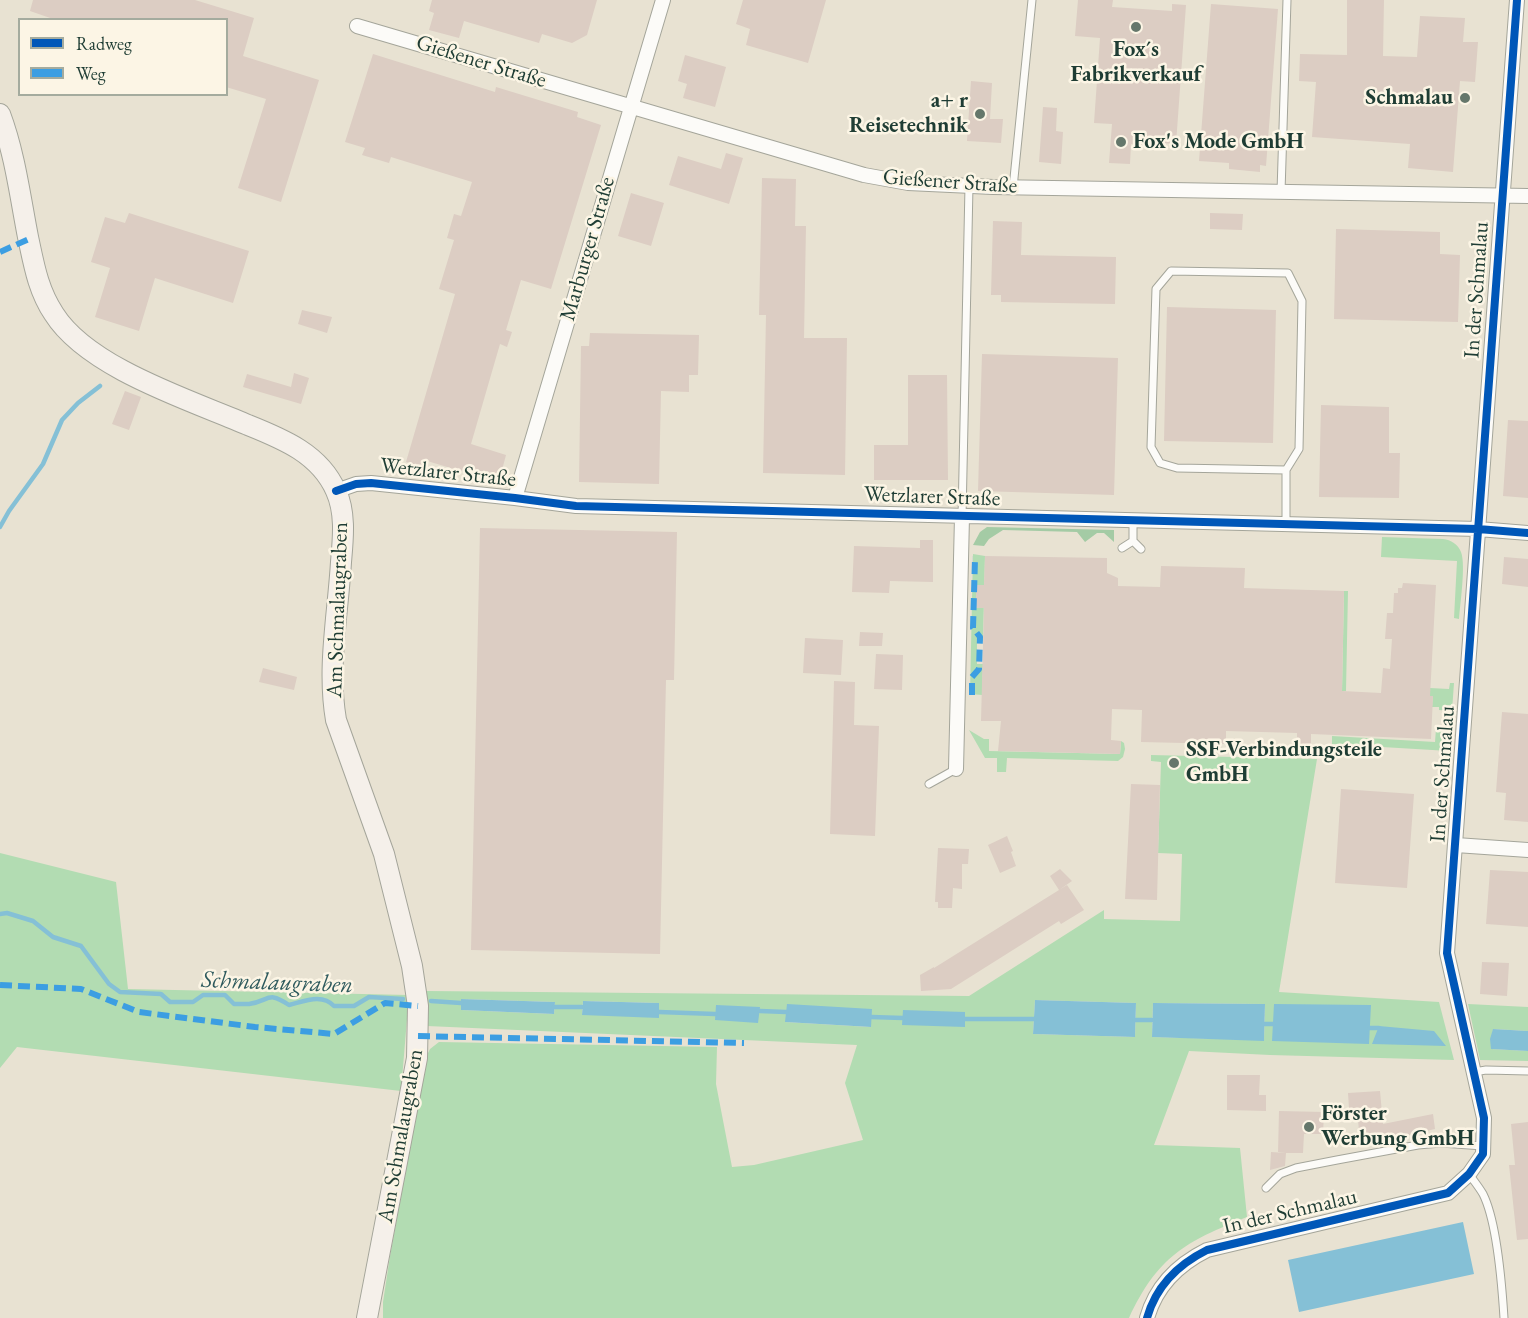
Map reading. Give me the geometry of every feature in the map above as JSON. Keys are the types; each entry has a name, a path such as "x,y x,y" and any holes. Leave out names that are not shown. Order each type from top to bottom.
{"main road":[{"name":"Am Schmalaugraben","path":"0,114 7,132 16,172 34,272 54,315 69,333 86,349 138,377 264,431 305,452 323,469 336,491 342,511 333,672 336,720 384,854 412,966 418,1006 417,1058 367,1318"}],"street":[{"name":"Marburger Straße","path":"515,498 663,0"},
{"name":"In der Schmalau","path":"1147,1318 1162,1284 1188,1259 1207,1250 1448,1193 1469,1174 1483,1154 1485,1118 1447,953 1517,0"},
{"name":"Gießener Straße","path":"357,26 864,175 908,183 1013,188 1528,196"},
{"name":"Wetzlarer Straße","path":"336,491 356,484 371,483 576,506 1478,529 1528,533"},
{"name":"Wetzlarer Straße","path":"956,769 962,517"},
{"path":"1456,845 1528,850"}],"lane":[{"path":"1013,188 1032,0"},
{"path":"1281,192 1287,0"},
{"path":"962,517 969,186"},
{"path":"1286,470 1177,468 1160,462 1151,447 1156,289 1171,271 1288,273 1302,301 1299,449 1286,470 1286,524"},
{"path":"1133,521 1133,541 1141,549"},
{"path":"1122,548 1133,541"},
{"path":"929,784 956,769"},
{"path":"1474,1072 1528,1071"},
{"path":"1266,1188 1280,1174 1296,1168 1337,1160 1418,1145 1441,1143 1483,1146"},
{"path":"1469,1174 1483,1194 1492,1225 1504,1318"}],"green space":[{"path":"987,527 1114,530 1114,542 1104,533 1097,533 1085,542 1077,532 1003,530 989,539 984,546 973,545 980,532"},
{"path":"1382,537 1443,539 1451,541 1460,549 1463,566 1459,619 1454,618 1457,561 1381,557"},
{"path":"973,554 985,556 983,641 977,642 977,664 983,664 982,695 970,694"},
{"path":"1344,591 1348,591 1346,691 1342,691"},
{"path":"1450,683 1454,683 1452,711 1432,707 1433,696 1430,696 1430,688 1449,689"},
{"path":"1436,729 1451,730 1449,751 1332,744 1332,736 1435,742"},
{"path":"969,730 984,739 989,739 989,751 1120,754 1121,741 1125,749 1123,757 1118,761 1007,758 1006,772 997,772 997,758 985,758"},
{"path":"1151,755 1317,759 1279,992 1439,1002 1454,1060 1189,1051 1154,1145 1240,1148 1247,1217 1190,1244 1163,1265 1140,1297 1129,1318 383,1318 390,1256 427,1055 430,1049 439,1042 717,1047 716,1084 732,1167 754,1165 863,1140 845,1083 857,1045 427,1026 427,991 969,996 1104,910 1104,919 1180,921 1182,854 1158,853 1161,762 1151,761","holes":["461,999 555,1002 554,1014 461,1010","1035,1000 1136,1003 1135,1037 1033,1034","583,1001 659,1003 659,1017 582,1014","1153,1003 1265,1004 1264,1040 1152,1037","871,1009 870,1027 785,1022"]},
{"path":"0,853 116,882 128,989 409,995 401,1091 17,1047 0,1068"},
{"path":"1468,1004 1528,1007 1528,1031 1493,1029 1492,1049 1528,1051 1528,1061 1480,1060"}],"water":[{"path":"461,999 555,1002 554,1014 461,1010"},
{"path":"1035,1000 1136,1003 1135,1037 1033,1034"},
{"path":"583,1001 659,1003 659,1018 582,1015"},
{"path":"1153,1003 1265,1004 1264,1041 1152,1037"},
{"path":"787,1004 872,1009 871,1027 785,1022"},
{"path":"1274,1004 1371,1005 1369,1044 1272,1041"},
{"path":"716,1005 760,1007 758,1023 715,1020"},
{"path":"903,1010 965,1012 965,1027 902,1025"},
{"path":"1379,1026 1434,1031 1446,1046 1372,1044"},
{"path":"1493,1029 1528,1031 1528,1051 1491,1049 1490,1039"},
{"path":"1463,1222 1474,1274 1299,1312 1288,1260"}],"building":[{"path":"33,0 195,0 254,18 243,56 319,80 281,202 238,188 266,99 228,88 228,18 50,18 30,11"},
{"path":"432,0 597,0 587,35 572,43 542,34 539,43 464,21 459,38 429,30 434,13 429,11"},
{"path":"743,0 826,0 808,63 746,45 750,29 736,24"},
{"path":"1078,0 1113,0 1112,7 1172,11 1172,4 1186,5 1176,144 1162,143 1162,147 1131,144 1130,164 1109,163 1112,124 1094,123 1100,38 1075,36"},
{"path":"1347,0 1384,0 1383,56 1417,57 1420,16 1465,18 1463,42 1478,42 1475,82 1460,81 1453,172 1408,168 1410,144 1312,137 1316,82 1299,81 1300,54 1347,55"},
{"path":"1211,4 1278,9 1266,166 1260,165 1260,172 1229,169 1229,163 1199,161"},
{"path":"373,54 495,92 496,87 578,112 577,117 601,125 551,289 521,280 506,330 512,332 507,347 500,344 471,444 506,455 502,470 487,479 424,460 422,467 406,462 455,294 439,289 454,240 447,238 454,214 461,216 472,182 391,157 389,163 362,155 365,148 345,142"},
{"path":"685,55 726,67 715,107 683,98 687,84 678,81"},
{"path":"971,81 992,83 990,119 1003,119 1001,143 967,141"},
{"path":"1043,107 1057,108 1056,131 1063,132 1061,164 1039,162"},
{"path":"726,153 743,158 729,204 669,185 678,156 721,169"},
{"path":"762,178 796,179 795,226 806,226 804,338 847,338 845,475 763,473 766,315 759,315"},
{"path":"631,193 664,203 651,246 618,236"},
{"path":"129,213 249,251 233,303 155,278 139,331 95,317 110,268 91,262 105,217 125,223"},
{"path":"1210,213 1243,214 1242,230 1210,229"},
{"path":"993,221 1022,222 1021,255 1116,257 1115,304 1001,302 1001,295 991,295"},
{"path":"1336,229 1440,232 1440,254 1460,255 1458,322 1334,319"},
{"path":"1167,307 1276,310 1273,443 1164,441"},
{"path":"302,310 332,317 327,333 298,324"},
{"path":"590,333 699,335 698,375 689,375 689,392 661,391 659,484 579,482 581,346 589,346"},
{"path":"982,354 1118,358 1114,495 978,491"},
{"path":"294,373 309,378 301,404 243,387 247,374 291,387"},
{"path":"908,375 947,375 948,480 874,480 874,445 908,445"},
{"path":"125,391 141,397 129,430 112,424"},
{"path":"1321,405 1389,407 1389,453 1400,453 1399,498 1319,497"},
{"path":"1508,420 1528,421 1528,498 1503,496"},
{"path":"480,528 677,532 674,680 666,680 660,954 471,950"},
{"path":"920,540 933,540 933,582 890,581 889,593 852,592 854,546 920,548"},
{"path":"985,556 1107,558 1107,573 1118,578 1118,586 1160,587 1161,566 1245,568 1244,588 1344,591 1342,691 1381,693 1383,668 1390,669 1392,639 1385,639 1387,613 1393,613 1394,593 1398,593 1398,588 1402,588 1403,583 1436,585 1430,696 1433,696 1431,739 1311,734 1311,753 1297,753 1297,733 1226,731 1226,744 1141,742 1142,710 1112,709 1111,740 1121,741 1120,754 998,751 1001,721 981,721 984,608 976,608 976,585 984,585"},
{"path":"1504,557 1528,559 1528,587 1502,584"},
{"path":"860,632 883,633 882,646 859,646"},
{"path":"805,638 843,640 841,675 803,673"},
{"path":"876,654 903,655 902,690 874,689"},
{"path":"263,668 297,677 294,690 259,682"},
{"path":"834,681 855,682 854,725 879,726 875,836 830,834"},
{"path":"1502,712 1528,714 1528,822 1504,820 1506,793 1496,792"},
{"path":"1131,784 1160,785 1157,900 1125,899"},
{"path":"1341,789 1414,794 1407,888 1335,883"},
{"path":"1007,836 1016,866 1000,873 988,845"},
{"path":"938,848 969,849 968,864 962,864 962,889 953,888 952,908 938,908 938,902 935,902"},
{"path":"1060,869 1072,881 1059,890 1050,876"},
{"path":"1490,870 1528,872 1528,927 1486,924"},
{"path":"1067,885 1084,910 1061,924 1059,921 951,989 921,991 920,975"},
{"path":"1482,962 1509,963 1507,996 1480,994"},
{"path":"1227,1075 1260,1075 1259,1095 1266,1095 1266,1111 1227,1110"},
{"path":"1380,1091 1383,1124 1433,1114 1435,1129 1392,1139 1360,1143 1357,1108 1349,1108 1348,1093"},
{"path":"1279,1111 1324,1112 1323,1134 1304,1134 1303,1153 1278,1153"},
{"path":"1528,1122 1528,1239 1517,1240 1509,1165 1515,1165 1511,1124"},
{"path":"1271,1152 1286,1153 1285,1166 1270,1170"}],"waterway":[{"path":"0,527 43,464 62,420 78,403 100,386"},
{"name":"Schmalaugraben","path":"0,914 7,913 33,921 53,937 81,946 109,984 120,992 161,994 170,1002 193,1002 203,995 225,995 234,1004 256,1003 272,997 289,1005 319,999 334,1006 354,1006 369,997 403,999"},
{"name":"Schmalaugraben","path":"431,1001 461,1003"},
{"name":"Schmalaugraben","path":"554,1007 582,1007"},
{"name":"Schmalaugraben","path":"760,1011 786,1012"},
{"name":"Schmalaugraben","path":"659,1012 715,1014"},
{"name":"Schmalaugraben","path":"871,1017 903,1018"},
{"name":"Schmalaugraben","path":"965,1019 1034,1019"},
{"name":"Schmalaugraben","path":"1135,1020 1152,1020"},
{"name":"Schmalaugraben","path":"1264,1024 1273,1024"},
{"name":"Schmalaugraben","path":"1370,1028 1379,1028"}],"marked path":[{"path":"0,252 29,239"},
{"path":"972,559 975,559 973,628 980,637 979,669 972,677 972,695"},
{"path":"0,985 81,989 139,1012 255,1027 334,1034 385,1003 418,1006"},
{"path":"418,1036 744,1043"}],"cycle path":[{"path":"1147,1318 1156,1296 1169,1278 1186,1262 1207,1250 1448,1193 1469,1174 1483,1154 1484,1118 1447,953 1517,0"},
{"path":"336,491 356,484 371,483 576,506 1478,529 1528,533"}],"place":[{"name":"Fox´s Fabrikverkauf","path":"1136,27"},
{"name":"Schmalau","path":"1465,98"},
{"name":"a+ r Reisetechnik","path":"980,114"},
{"name":"Fox's Mode GmbH","path":"1121,142"},
{"name":"SSF-Verbindungsteile GmbH","path":"1174,763"},
{"name":"Förster Werbung GmbH","path":"1309,1127"}]}
